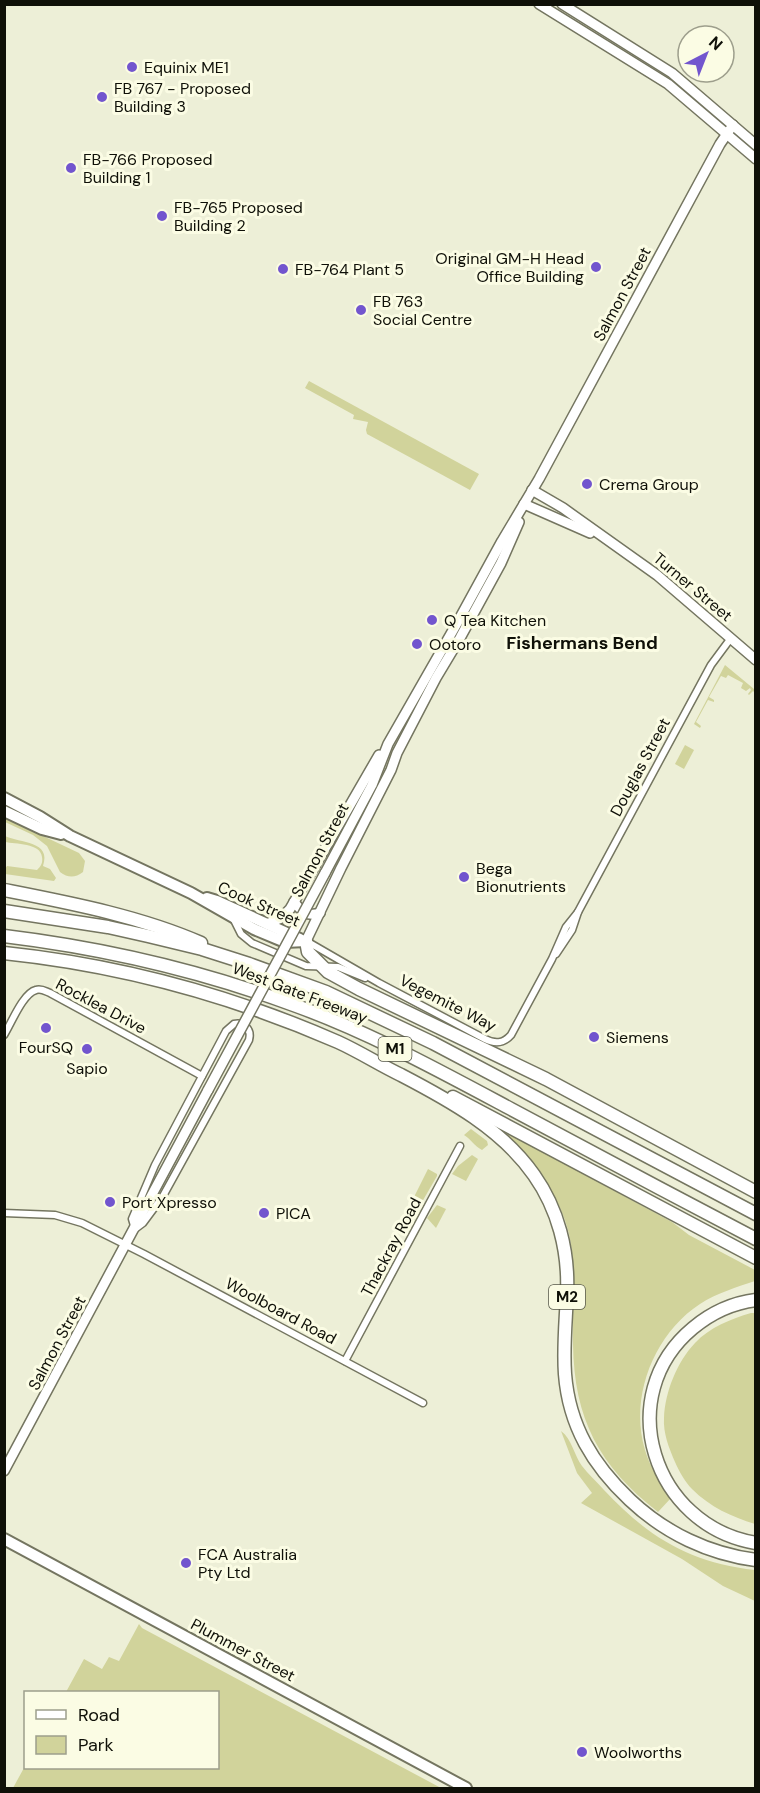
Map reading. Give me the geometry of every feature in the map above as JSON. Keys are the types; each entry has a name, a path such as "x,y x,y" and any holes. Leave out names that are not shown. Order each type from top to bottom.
{"highway":[{"path":"4,891 63,901 176,932 249,964"},
{"name":"West Gate Freeway","path":"4,911 108,927 202,949 326,992 433,1043 756,1214"},
{"name":"West Gate Freeway","path":"4,936 60,943 145,960 238,985 323,1017 446,1075 756,1239"},
{"path":"306,941 308,952 322,967 359,989 509,1060 756,1192"},
{"name":"M1","path":"4,953 122,972 218,998 341,1043 472,1106 756,1258"},
{"path":"4,959 19,955"},
{"path":"326,992 378,1008 517,1070 650,1136"},
{"name":"M2","path":"341,1043 422,1086 475,1119 498,1135 522,1158 544,1191 562,1236 567,1279 565,1376 575,1420 587,1449 617,1488 638,1508 672,1532 722,1554 756,1560"},
{"path":"756,1300 737,1304 712,1315 680,1341 664,1364 658,1378 651,1403 650,1423 651,1443 657,1463 674,1493 693,1514 708,1525 743,1541 756,1543"}],"main road":[{"name":"Cook Street","path":"4,798 27,816"},
{"name":"Cook Street","path":"4,811 27,816 191,893 277,940 306,941"},
{"name":"Cook Street","path":"191,893 217,901 306,941"},
{"name":"Plummer Street","path":"4,1539 466,1788"}],"street":[{"path":"539,4 668,84 756,159"},
{"path":"562,4 667,69 756,145"},
{"name":"Salmon Street","path":"306,941 468,613 726,134 733,125"},
{"name":"Turner Street","path":"533,490 563,508 657,575 756,660"},
{"name":"Turner Street","path":"525,505 609,542"},
{"name":"Salmon Street","path":"4,1471 372,785 388,744 468,613"},
{"name":"Douglas Street","path":"504,1041 511,1035 552,959 564,945 578,912 711,665 731,638"},
{"name":"Salmon Street","path":"267,924 283,917 294,902 379,754 388,744"},
{"name":"Salmon Street","path":"372,785 397,753"},
{"path":"294,902 307,914 320,913"},
{"name":"Cook Street","path":"231,916 246,940 281,956"},
{"name":"Vegemite Way","path":"306,941 489,1041 496,1043 504,1041"},
{"name":"Vegemite Way","path":"281,956 306,966 341,968 380,983"},
{"name":"Rocklea Drive","path":"4,1035 23,1002 34,990 40,989 202,1076"},
{"name":"Salmon Street","path":"237,1024 246,1027 250,1034 249,1040 219,1095 163,1196 144,1223 135,1229 132,1220 155,1165 228,1028 237,1024"},
{"name":"Thackray Road","path":"345,1360 460,1146"},
{"path":"4,1213 65,1216 126,1245"},
{"name":"Woolboard Road","path":"126,1245 423,1403"}],"green space":[{"path":"309,381 479,474 470,490 367,434 368,422 353,419 354,415 305,388"},
{"path":"725,665 754,689 755,693 753,691 749,695 750,688 746,691 741,688 743,683 728,675 726,678 721,676 709,697 714,702 708,700 696,722 701,726 700,728 694,724"},
{"path":"685,745 694,750 684,769 675,764"},
{"path":"5,818 79,853 85,861 83,872 72,876 60,872 47,846 33,835 5,822"},
{"path":"5,836 39,847 45,858 43,866 50,869 56,878 54,881 5,874 7,866 37,870 42,859 41,852 37,849 5,842"},
{"path":"471,1129 487,1141 488,1145 482,1150 464,1135"},
{"path":"508,1133 755,1270 755,1281 713,1297 684,1317 658,1349 649,1368 640,1409 641,1430 650,1463 671,1498 658,1512 637,1495 605,1458 585,1418 578,1395 575,1371 574,1275 569,1234 559,1206 545,1180 506,1136"},
{"path":"472,1155 478,1159 466,1181 452,1174 458,1166"},
{"path":"428,1169 437,1176 422,1202 414,1197"},
{"path":"437,1205 446,1209 436,1228 427,1218"},
{"path":"755,1313 755,1524 730,1515 714,1506 689,1486 680,1473 664,1429 665,1408 670,1388 683,1359 695,1343 714,1328"},
{"path":"561,1431 568,1438 579,1462 587,1472 620,1507 654,1534 690,1554 710,1561 755,1570 755,1601 723,1586 682,1559 581,1503 592,1493 577,1473"},
{"path":"139,1624 142,1628 441,1788 13,1788 24,1768 219,1769 219,1691 67,1691 84,1659 102,1669 109,1657 119,1661"}],"place":[{"name":"Equinix ME1","path":"132,67"},
{"name":"FB 767 - Proposed Building 3","path":"102,97"},
{"name":"FB-766 Proposed Building 1","path":"71,168"},
{"name":"FB-765 Proposed Building 2","path":"162,216"},
{"name":"Original GM-H Head Office Building","path":"596,267"},
{"name":"FB-764 Plant 5","path":"283,269"},
{"name":"FB 763 Social Centre","path":"361,310"},
{"name":"Crema Group","path":"587,484"},
{"name":"Q Tea Kitchen","path":"432,620"},
{"name":"Ootoro","path":"417,644"},
{"name":"Bega Bionutrients","path":"464,877"},
{"name":"FourSQ","path":"46,1028"},
{"name":"Siemens","path":"594,1037"},
{"name":"Sapio","path":"87,1049"},
{"name":"Port Xpresso","path":"110,1202"},
{"name":"PICA","path":"264,1213"},
{"name":"FCA Australia Pty Ltd","path":"186,1563"},
{"name":"Woolworths","path":"582,1752"}],"district":[{"name":"Fishermans Bend","path":"582,643"}]}
